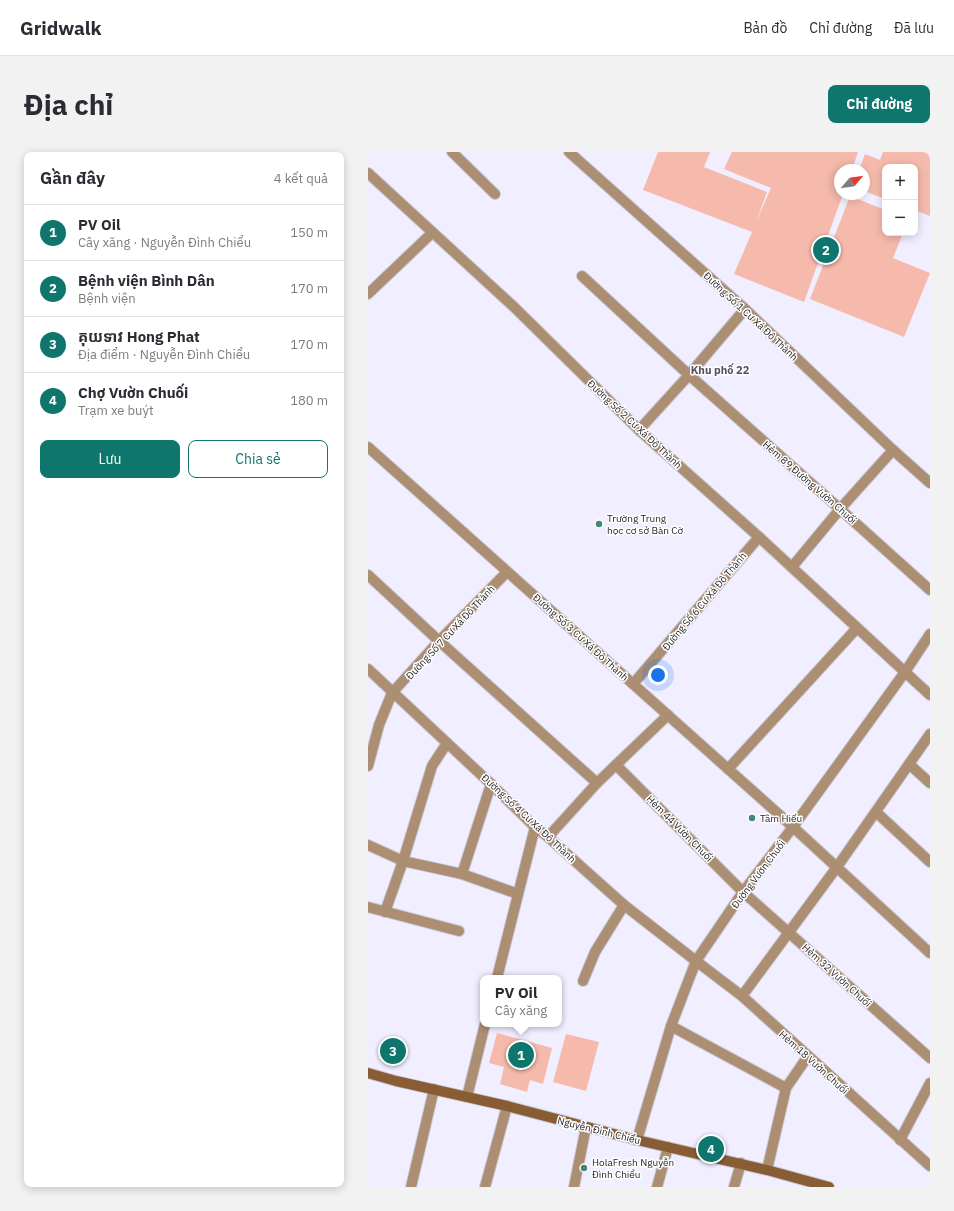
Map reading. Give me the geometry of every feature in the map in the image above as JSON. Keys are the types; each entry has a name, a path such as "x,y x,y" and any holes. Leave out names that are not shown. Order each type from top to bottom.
{"main road":[{"name":"Nguyễn Đình Chiểu","path":"368,1073 396,1081 507,1106 638,1140 741,1163 814,1185 829,1187"}],"street":[{"path":"452,152 495,194"},
{"name":"Ðường Số 1 Cư Xá Đô Thành","path":"569,152 745,309 893,450 930,483"},
{"name":"Ðường Số 2 Cư Xá Đô Thành","path":"368,173 514,307 639,430 792,567 930,695"},
{"path":"368,294 432,233"},
{"name":"Hẻm 89 Đường Vườn Chuối","path":"582,276 689,376 930,590"},
{"path":"639,430 689,376 745,309"},
{"name":"Ðường Số 3 Cư Xá Đô Thành","path":"368,447 793,827 930,953"},
{"path":"792,567 840,509 893,450"},
{"name":"Đường Số 6 Cư Xá Đô Thành","path":"633,684 759,537"},
{"name":"Đường Số 7 Cư Xá Đô Thành","path":"392,692 507,572"},
{"path":"368,575 597,782"},
{"path":"728,769 857,628"},
{"name":"Đường Vườn Chuối","path":"638,1140 671,1026 696,961 743,892 793,827 905,672 930,634"},
{"name":"Ðường Số 4 Cư Xá Đô Thành","path":"368,669 448,743 535,827 624,905 696,961"},
{"path":"368,766 379,725 392,692"},
{"path":"548,837 597,782 668,715"},
{"path":"742,996 837,867 930,734"},
{"path":"385,912 403,861 432,766 448,743"},
{"path":"909,764 930,783"},
{"name":"Hẻm 44 Vườn Chuối","path":"616,765 743,892"},
{"path":"462,874 491,784"},
{"path":"876,812 930,862"},
{"path":"498,975 535,827"},
{"path":"368,845 403,861 462,874 518,894"},
{"name":"Hẻm 32 Vườn Chuối","path":"743,892 930,1058"},
{"path":"583,981 595,952 624,905"},
{"path":"368,907 459,932"},
{"name":"Hẻm 18 Vườn Chuối","path":"696,961 742,996 930,1166"},
{"path":"671,1026 786,1088"},
{"path":"467,1097 484,1027"},
{"path":"767,1170 786,1088 808,1056"},
{"path":"900,1140 930,1083"},
{"path":"411,1187 434,1089"},
{"path":"485,1187 507,1106"},
{"path":"574,1187 586,1127"},
{"path":"657,1187 668,1147"},
{"path":"734,1187 741,1163"}],"building":[{"path":"658,152 710,152 704,167 767,192 756,222 771,188 724,169 732,152 858,152 854,164 834,164 834,200 841,200 804,302 734,274 752,232 643,190"},
{"path":"883,152 930,152 930,216 918,211 918,164 882,164 882,198 870,193 870,164 861,164 865,154 880,160"},
{"path":"848,200 860,200 882,209 882,236 902,236 893,258 930,273 904,337 810,299"},
{"path":"497,1033 552,1048 543,1084 530,1080 527,1092 500,1084 504,1067 489,1063"},
{"path":"566,1034 599,1042 586,1091 553,1082"}],"place":[{"name":"Bệnh viện Bình Dân","path":"826,250"},
{"name":"Trường Trung học cơ sở Bàn Cờ","path":"599,524"},
{"name":"Tâm Hiếu","path":"752,818"},
{"name":"គុយទាវ Hong Phat","path":"393,1051"},
{"name":"PV Oil","path":"521,1055"},
{"name":"Chợ Vườn Chuối","path":"711,1149"},
{"name":"HolaFresh Nguyễn Đình Chiểu","path":"584,1168"}],"district":[{"name":"Khu phố 22","path":"720,370"}]}
